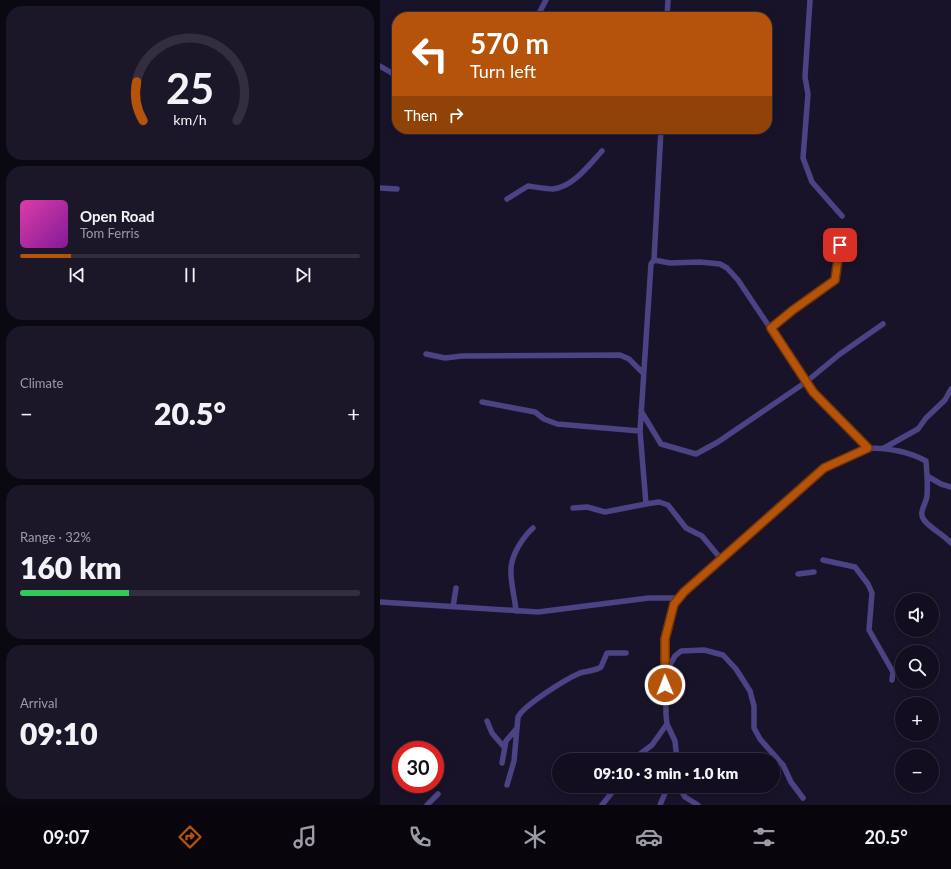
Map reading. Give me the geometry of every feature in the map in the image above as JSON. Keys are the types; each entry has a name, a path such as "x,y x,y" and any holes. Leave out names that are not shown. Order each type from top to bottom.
{"street":[{"path":"540,12 546,0"},
{"path":"667,12 668,0"},
{"path":"810,0 805,77 808,94 803,158 812,182 842,216"},
{"path":"380,66 392,73"},
{"path":"646,504 640,431 642,372 650,264 654,260 659,134"},
{"path":"507,199 528,186 553,189 562,186 581,174 602,151"},
{"path":"380,188 397,188"},
{"path":"771,328 835,280 840,245"},
{"path":"654,260 670,263 700,262 720,264 723,266 738,280 813,392 868,448"},
{"path":"641,411 660,444 696,454 718,442 806,382 840,354 883,324"},
{"path":"426,354 445,358 462,356 620,355 629,359 642,372"},
{"path":"884,448 918,429 926,418 945,400 951,389"},
{"path":"482,402 535,412 544,419 557,424 640,431"},
{"path":"676,753 675,741 667,724 665,674 665,639 674,604 721,559 824,468 868,448 884,448 907,452 926,461 927,496 922,516 926,522 944,535 951,543"},
{"path":"927,476 941,484 951,487"},
{"path":"573,508 587,507 605,512 659,502 668,505 686,528 702,536 721,559"},
{"path":"516,611 511,568 517,549 527,533 533,528"},
{"path":"823,560 855,567 868,584 872,594 869,630 893,672 892,680"},
{"path":"798,574 814,572"},
{"path":"452,607 456,588"},
{"path":"380,602 516,611 561,610 648,598 680,598"},
{"path":"665,674 675,656 681,651 704,650 723,655 736,669 750,691 754,706 754,728 760,739 783,766 791,782 803,798"},
{"path":"507,785 514,761 518,717 521,712 527,709 533,701 571,678 601,667 607,653 626,653"},
{"path":"487,721 492,733 504,747"},
{"path":"641,753 652,745 667,724"},
{"path":"502,763 506,741 517,728"},
{"path":"602,805 611,793"},
{"path":"663,804 666,793"},
{"path":"682,793 685,798 685,805"},
{"path":"427,805 438,794"},
{"path":"685,798 698,805"}],"route":[{"path":"665,685 665,639 669,629 674,604 684,592 762,525 824,468 868,448 813,392 771,328 835,280 840,245"}]}
